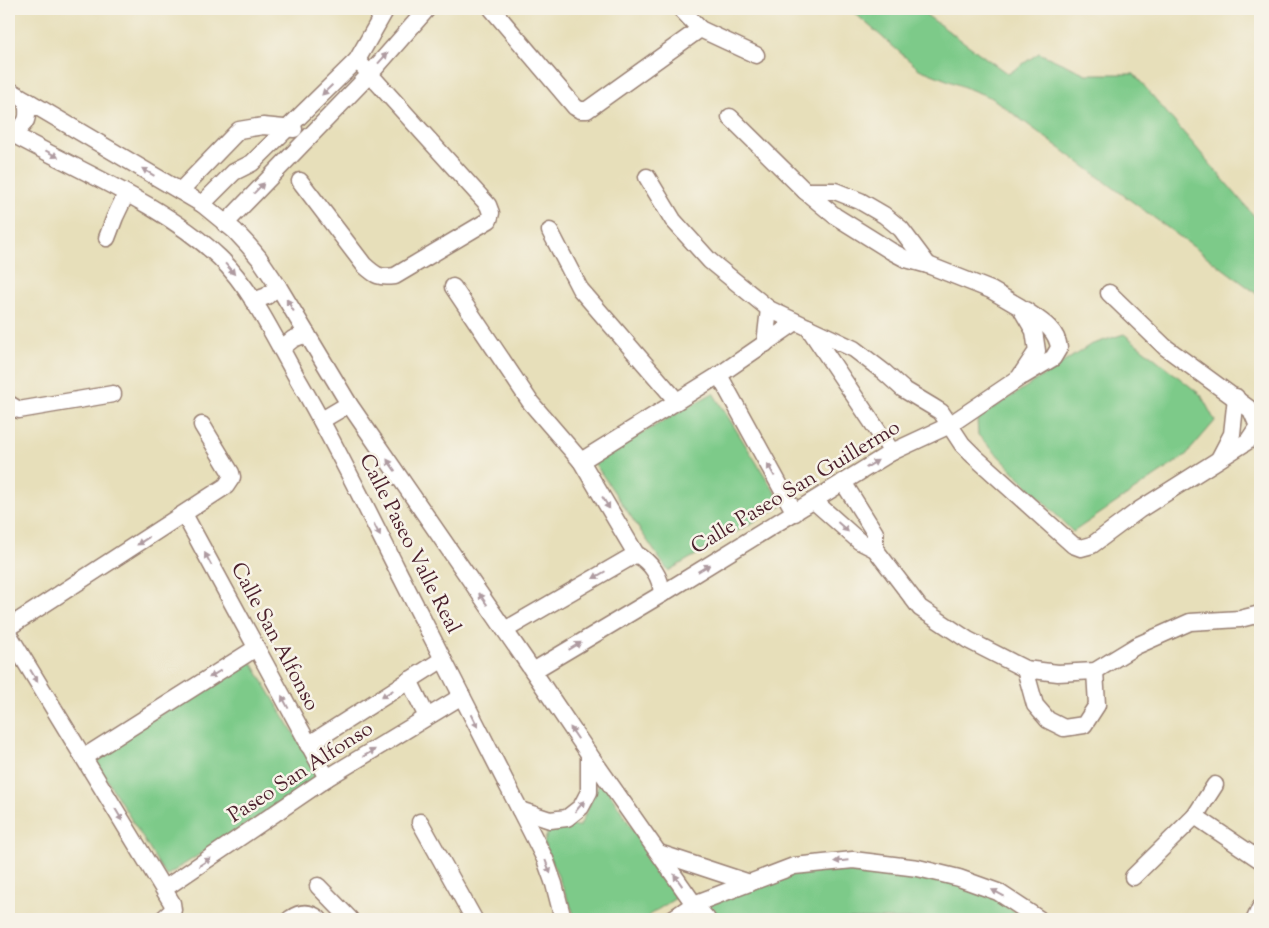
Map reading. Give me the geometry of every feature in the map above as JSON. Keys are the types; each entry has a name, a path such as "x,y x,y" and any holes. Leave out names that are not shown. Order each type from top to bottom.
{"street":[{"path":"202,204 234,172 252,163 357,60 386,9"},
{"path":"225,224 370,74 427,9"},
{"path":"492,9 575,107 580,110 586,110 700,29"},
{"path":"680,9 700,29 756,55"},
{"path":"300,181 364,265 374,275 383,278 395,276 489,220 491,213 488,205 357,60"},
{"name":"Calle Paseo Valle Real","path":"9,90 202,204 260,258 349,404 589,754 694,904 707,919"},
{"path":"10,132 26,123 28,114 26,100"},
{"path":"730,117 806,191 835,216 906,259 928,265 992,290 1051,329 1058,339 1059,348 1052,358 948,426 974,456 1073,545 1081,548 1092,545 1139,510 1248,441 1258,426 1251,410 1236,397 1166,347 1109,293"},
{"path":"180,192 239,130 263,126 288,128 312,134"},
{"name":"Calle Paseo Valle Real","path":"10,132 126,194 171,221 201,242 239,279 254,301 322,420 545,859 563,919"},
{"name":"Calle Paseo San Guillermo","path":"533,671 795,513 892,452 948,426 941,412 903,389 854,349 769,309 710,261 672,220 647,177"},
{"path":"806,191 835,191 884,215 901,229 928,265"},
{"path":"107,238 126,194"},
{"path":"550,231 580,289 676,400"},
{"path":"254,301 267,296 278,286"},
{"path":"454,287 532,403 581,461 636,554 642,557 657,574 662,583 662,594"},
{"path":"1019,378 1037,351 1034,331 1020,307"},
{"path":"765,344 769,309"},
{"path":"581,461 765,344 802,325 892,452"},
{"path":"285,356 293,339 311,340"},
{"path":"719,375 795,513"},
{"path":"9,404 19,410 113,394"},
{"path":"1218,460 1232,434 1236,397"},
{"path":"322,420 349,404"},
{"path":"9,627 226,486 232,477 229,469 202,425"},
{"path":"843,482 875,533 875,549"},
{"path":"814,501 859,541 875,549 920,608 968,640 1025,669 1058,673 1094,671 1136,646 1190,622 1240,619 1260,614"},
{"name":"Calle San Alfonso","path":"184,514 327,778"},
{"path":"505,630 636,554"},
{"path":"9,635 172,902 173,910 163,919"},
{"path":"84,757 256,648"},
{"path":"308,744 443,659"},
{"path":"1025,669 1035,705 1048,720 1064,728 1084,725 1097,705 1094,671"},
{"path":"409,680 427,717"},
{"name":"Paseo San Alfonso","path":"164,889 327,778 462,696"},
{"path":"520,810 550,820 567,818 581,807 589,792 589,754"},
{"path":"1133,877 1195,816 1215,785"},
{"path":"1195,816 1260,860"},
{"path":"420,822 474,919"},
{"path":"659,853 750,883"},
{"path":"672,919 694,904 794,866 853,860 918,868 959,878 998,892 1039,919"},
{"path":"318,886 350,919"},
{"path":"1255,919 1260,908"},
{"path":"290,919 300,913 319,919"}],"green space":[{"path":"850,9 918,9 1008,74 1039,53 1086,74 1134,74 1260,223 1260,296 992,98 919,69"},
{"path":"1124,334 1201,395 1215,421 1185,456 1073,532 978,435 977,419 1090,345"},
{"path":"713,393 783,505 668,571 593,461"},
{"path":"249,658 320,777 166,876 93,757"},
{"path":"601,779 676,898 645,919 576,919 544,843 550,826 580,826"},
{"path":"796,871 918,872 998,899 1025,919 681,919 707,903"}]}
